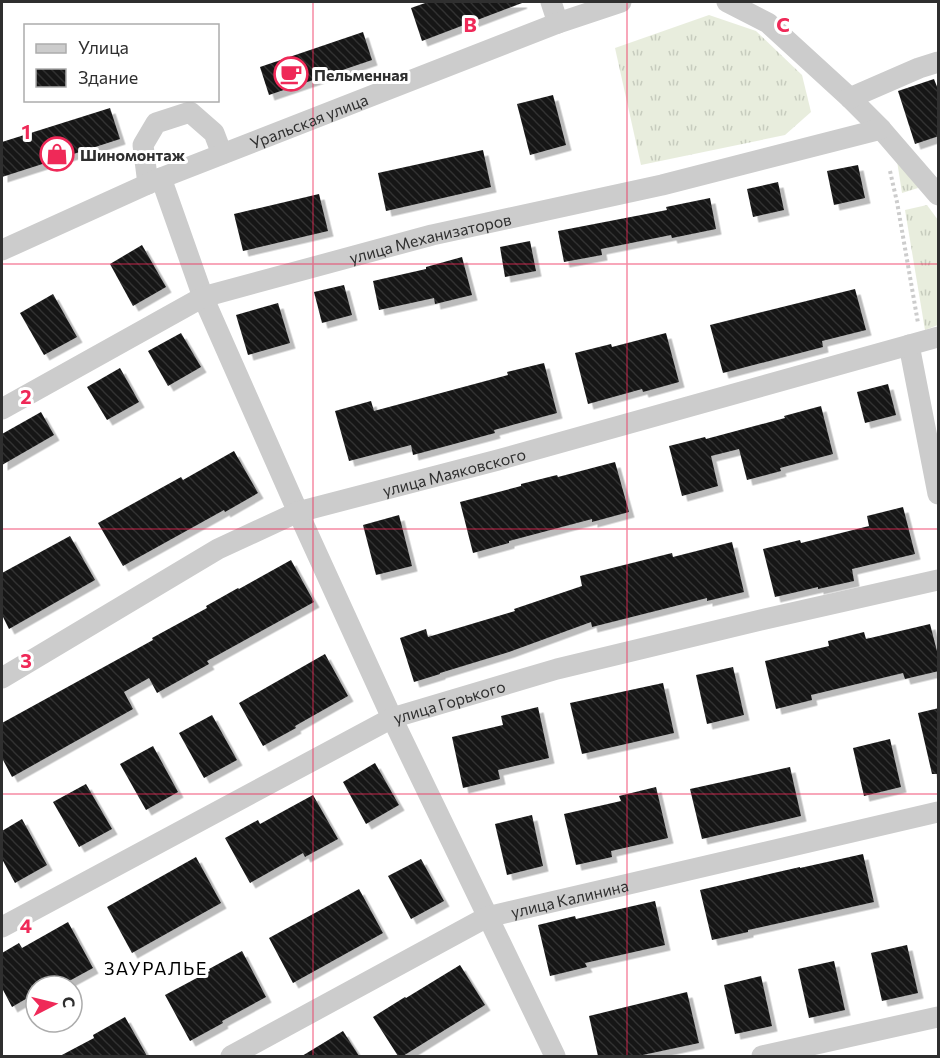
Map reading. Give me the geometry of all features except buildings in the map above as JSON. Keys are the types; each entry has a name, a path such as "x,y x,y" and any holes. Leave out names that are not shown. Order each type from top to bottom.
{"street":[{"path":"551,2 558,24"},
{"name":"Уральская улица","path":"2,250 155,181 222,154 558,24 621,2"},
{"path":"727,2 768,23"},
{"path":"753,2 768,23 882,129 939,195"},
{"path":"850,98 919,68 939,62"},
{"path":"222,154 214,133 190,112 156,123 143,146 203,297 298,512 392,718 555,1056"},
{"name":"улица Механизаторов","path":"2,409 203,297 432,235 662,184 882,129"},
{"path":"923,341 939,494"},
{"name":"улица Маяковского","path":"2,678 219,549 298,512 498,460 923,341"},
{"name":"улица Горького","path":"2,927 392,718 557,669 939,580"},
{"name":"улица Калинина","path":"231,1056 487,917 939,812"},
{"path":"762,1056 939,1017"}],"path":[{"path":"890,171 923,341"}],"green space":[{"path":"709,15 756,31 802,75 811,112 785,135 641,165 615,48"},
{"path":"897,161 910,173 918,188 902,193"},
{"path":"927,205 938,220 938,325 925,330 905,210"}],"place":[{"name":"Пельменная","path":"291,74"},
{"name":"Шиномонтаж","path":"57,154"}],"district":[{"name":"ЗАУРАЛЬЕ","path":"156,968"}]}
